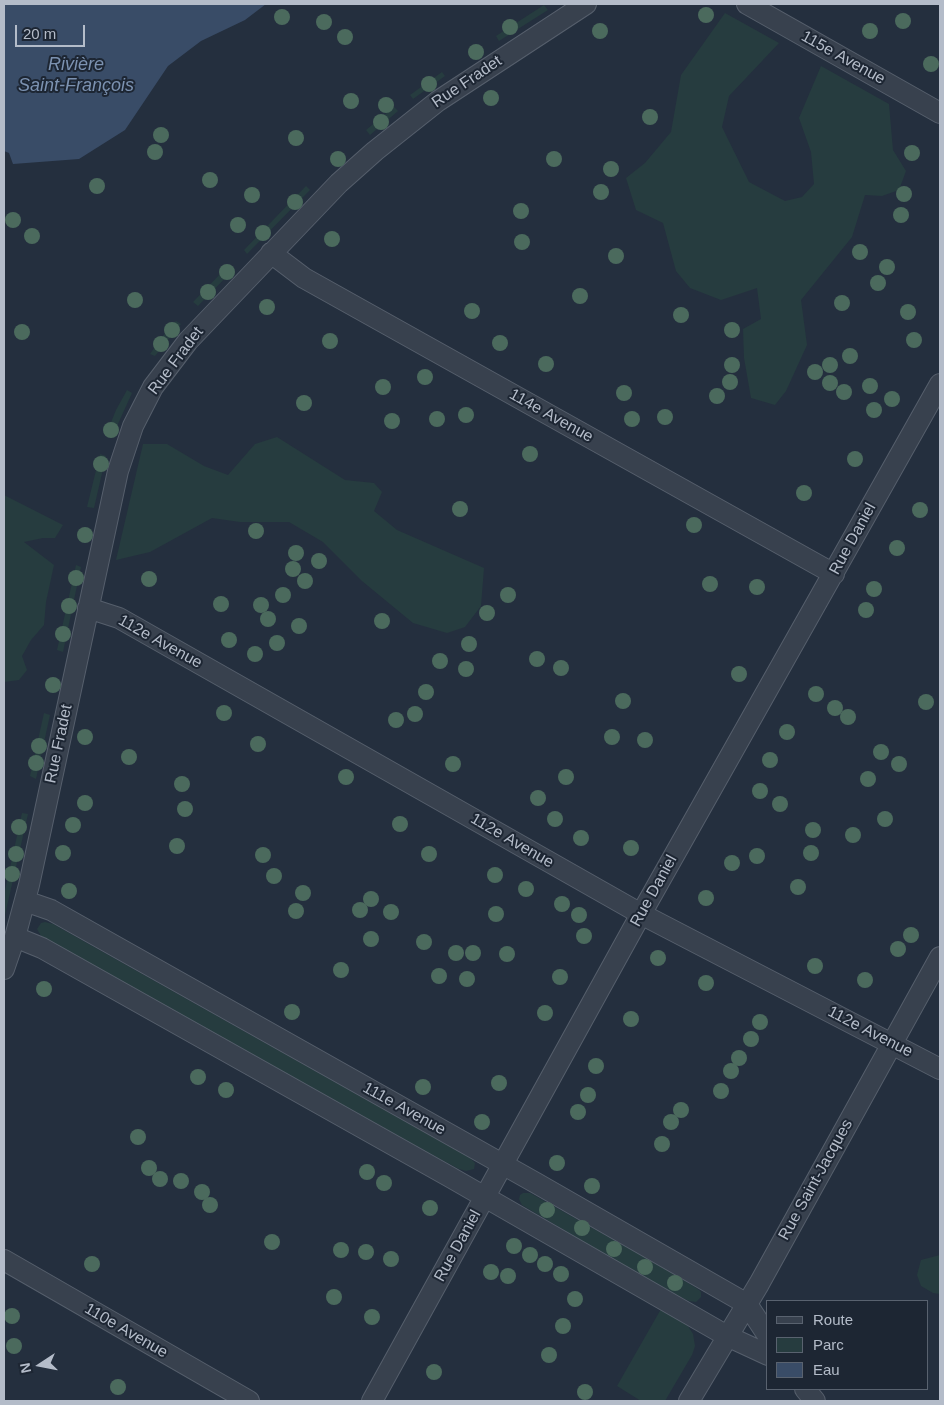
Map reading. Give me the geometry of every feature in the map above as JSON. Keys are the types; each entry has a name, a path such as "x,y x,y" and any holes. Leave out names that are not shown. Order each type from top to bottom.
{"street":[{"name":"Rue Fradet","path":"4,969 25,901 122,456 143,405 164,371 188,341 339,183 407,125 464,83 586,4"},
{"name":"115e Avenue","path":"747,4 940,113"},
{"name":"114e Avenue","path":"271,253 304,278 834,574"},
{"name":"Rue Daniel","path":"372,1401 641,914 940,384"},
{"name":"112e Avenue","path":"88,608 119,618 641,914 940,1069"},
{"name":"111e Avenue","path":"25,901 51,910 747,1304 766,1333"},
{"path":"15,937 42,948 450,1177 727,1336 766,1354"},
{"name":"Rue Saint-Jacques","path":"689,1401 747,1304 940,957"},
{"name":"110e Avenue","path":"4,1260 249,1401"},
{"path":"806,1390 814,1401"}],"green space":[{"path":"544,5 548,10 499,41 496,36"},
{"path":"725,13 779,43 729,96 722,127 749,182 785,201 802,197 814,184 811,152 799,118 821,66 889,104 893,150 906,171 899,190 882,196 865,195 852,237 801,300 807,345 786,391 775,405 751,398 744,358 743,329 761,319 757,288 721,300 690,288 676,271 663,223 636,210 626,178 645,163 671,132 681,75"},
{"path":"442,72 445,76 413,99 410,95"},
{"path":"394,107 398,111 370,135 366,130"},
{"path":"306,186 310,190 247,254 244,250"},
{"path":"228,266 233,270 198,306 193,302"},
{"path":"176,321 181,324 155,356 150,354 162,337"},
{"path":"127,390 132,393 112,437 106,435 116,410"},
{"path":"277,437 345,480 374,483 382,492 374,511 397,530 484,568 481,606 465,627 447,633 413,623 362,581 323,542 289,522 240,522 212,518 150,552 116,560 143,444 167,444 204,466 228,475 255,444"},
{"path":"100,454 106,456 94,508 87,507"},
{"path":"4,495 63,525 55,538 43,538 24,542 54,565 46,602 44,625 31,640 22,656 27,670 19,680 4,682"},
{"path":"76,565 81,567 63,652 57,650"},
{"path":"44,713 50,715 36,779 30,776"},
{"path":"22,813 28,814 4,915 4,895"},
{"path":"41,923 53,924 470,1158 475,1163 474,1169 466,1171 459,1169 427,1152 41,936 37,929"},
{"path":"523,1193 530,1193 676,1275 699,1290 701,1297 696,1302 689,1301 658,1286 522,1205 519,1199"},
{"path":"940,1255 940,1294 933,1293 921,1286 917,1275 921,1260"},
{"path":"661,1309 688,1326 693,1334 695,1346 692,1355 665,1401 641,1401 617,1386"}],"water":[{"name":"Rivière Saint-François","path":"4,4 266,4 245,20 201,41 168,66 125,130 79,159 13,164 9,153 4,151"}]}
